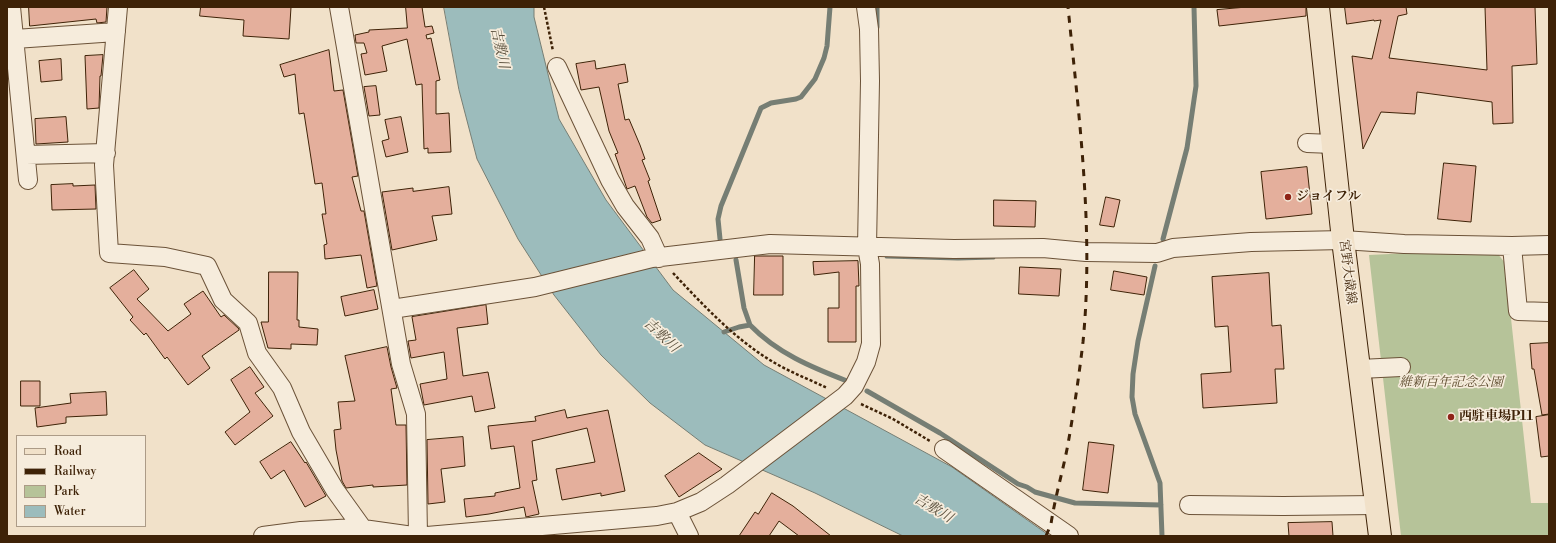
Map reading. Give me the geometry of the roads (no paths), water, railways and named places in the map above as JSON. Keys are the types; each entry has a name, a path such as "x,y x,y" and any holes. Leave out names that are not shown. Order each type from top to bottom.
{"main road":[{"name":"宮野大歳線","path":"1318,7 1343,240 1378,505 1380,536"}],"street":[{"path":"11,7 28,180"},
{"path":"118,7 104,165 110,253 165,257 207,266 224,300 248,323 257,353 282,388 301,432 335,490 363,528"},
{"path":"339,7 401,364 416,414 418,536"},
{"path":"427,536 657,516 677,512 701,502 744,472 841,398 854,386 866,362 871,344 870,264 867,247 870,81 866,7"},
{"path":"15,39 116,32"},
{"path":"557,67 610,180 625,206 650,238 655,258"},
{"path":"1307,144 1333,144"},
{"path":"26,155 106,153"},
{"path":"392,309 535,287 655,258 770,244 954,249 1043,248 1086,252 1157,253 1173,248 1251,242 1343,240 1404,244 1512,246 1549,245"},
{"path":"1512,246 1518,311 1549,312"},
{"path":"1360,369 1401,367"},
{"path":"944,449 1069,536"},
{"path":"1189,505 1378,505"},
{"path":"677,512 689,536"},
{"path":"263,536 301,531 356,528 413,536"}],"water":[{"name":"吉敷川","path":"444,7 534,7 534,17 559,119 606,200 673,290 764,365 952,467 1050,536 903,536 815,493 705,445 650,403 601,355 554,295 518,239 477,159 459,90"}],"waterway":[{"path":"720,239 718,219 721,206 761,108 771,103 801,97 815,79 824,58 827,46 830,7"},
{"path":"877,7 877,27"},
{"path":"1163,239 1187,148 1196,86 1194,7"},
{"path":"887,256 958,258 993,257"},
{"path":"736,260 744,308 750,325"},
{"path":"1155,266 1138,341 1133,374 1132,397 1135,414 1160,483 1162,536"},
{"path":"724,332 750,325 771,344 795,358 847,381"},
{"path":"867,391 940,433 1018,484 1035,492 1075,503 1161,505"}],"railway":[{"path":"1046,536 1051,524 1070,431 1083,342 1086,300 1087,258 1084,174 1068,7"}],"place":[{"name":"ジョイフル","path":"1288,197"},
{"name":"西駐車場P11","path":"1451,417"}],"park label":[{"name":"維新百年記念公園","path":"1451,383"}]}
